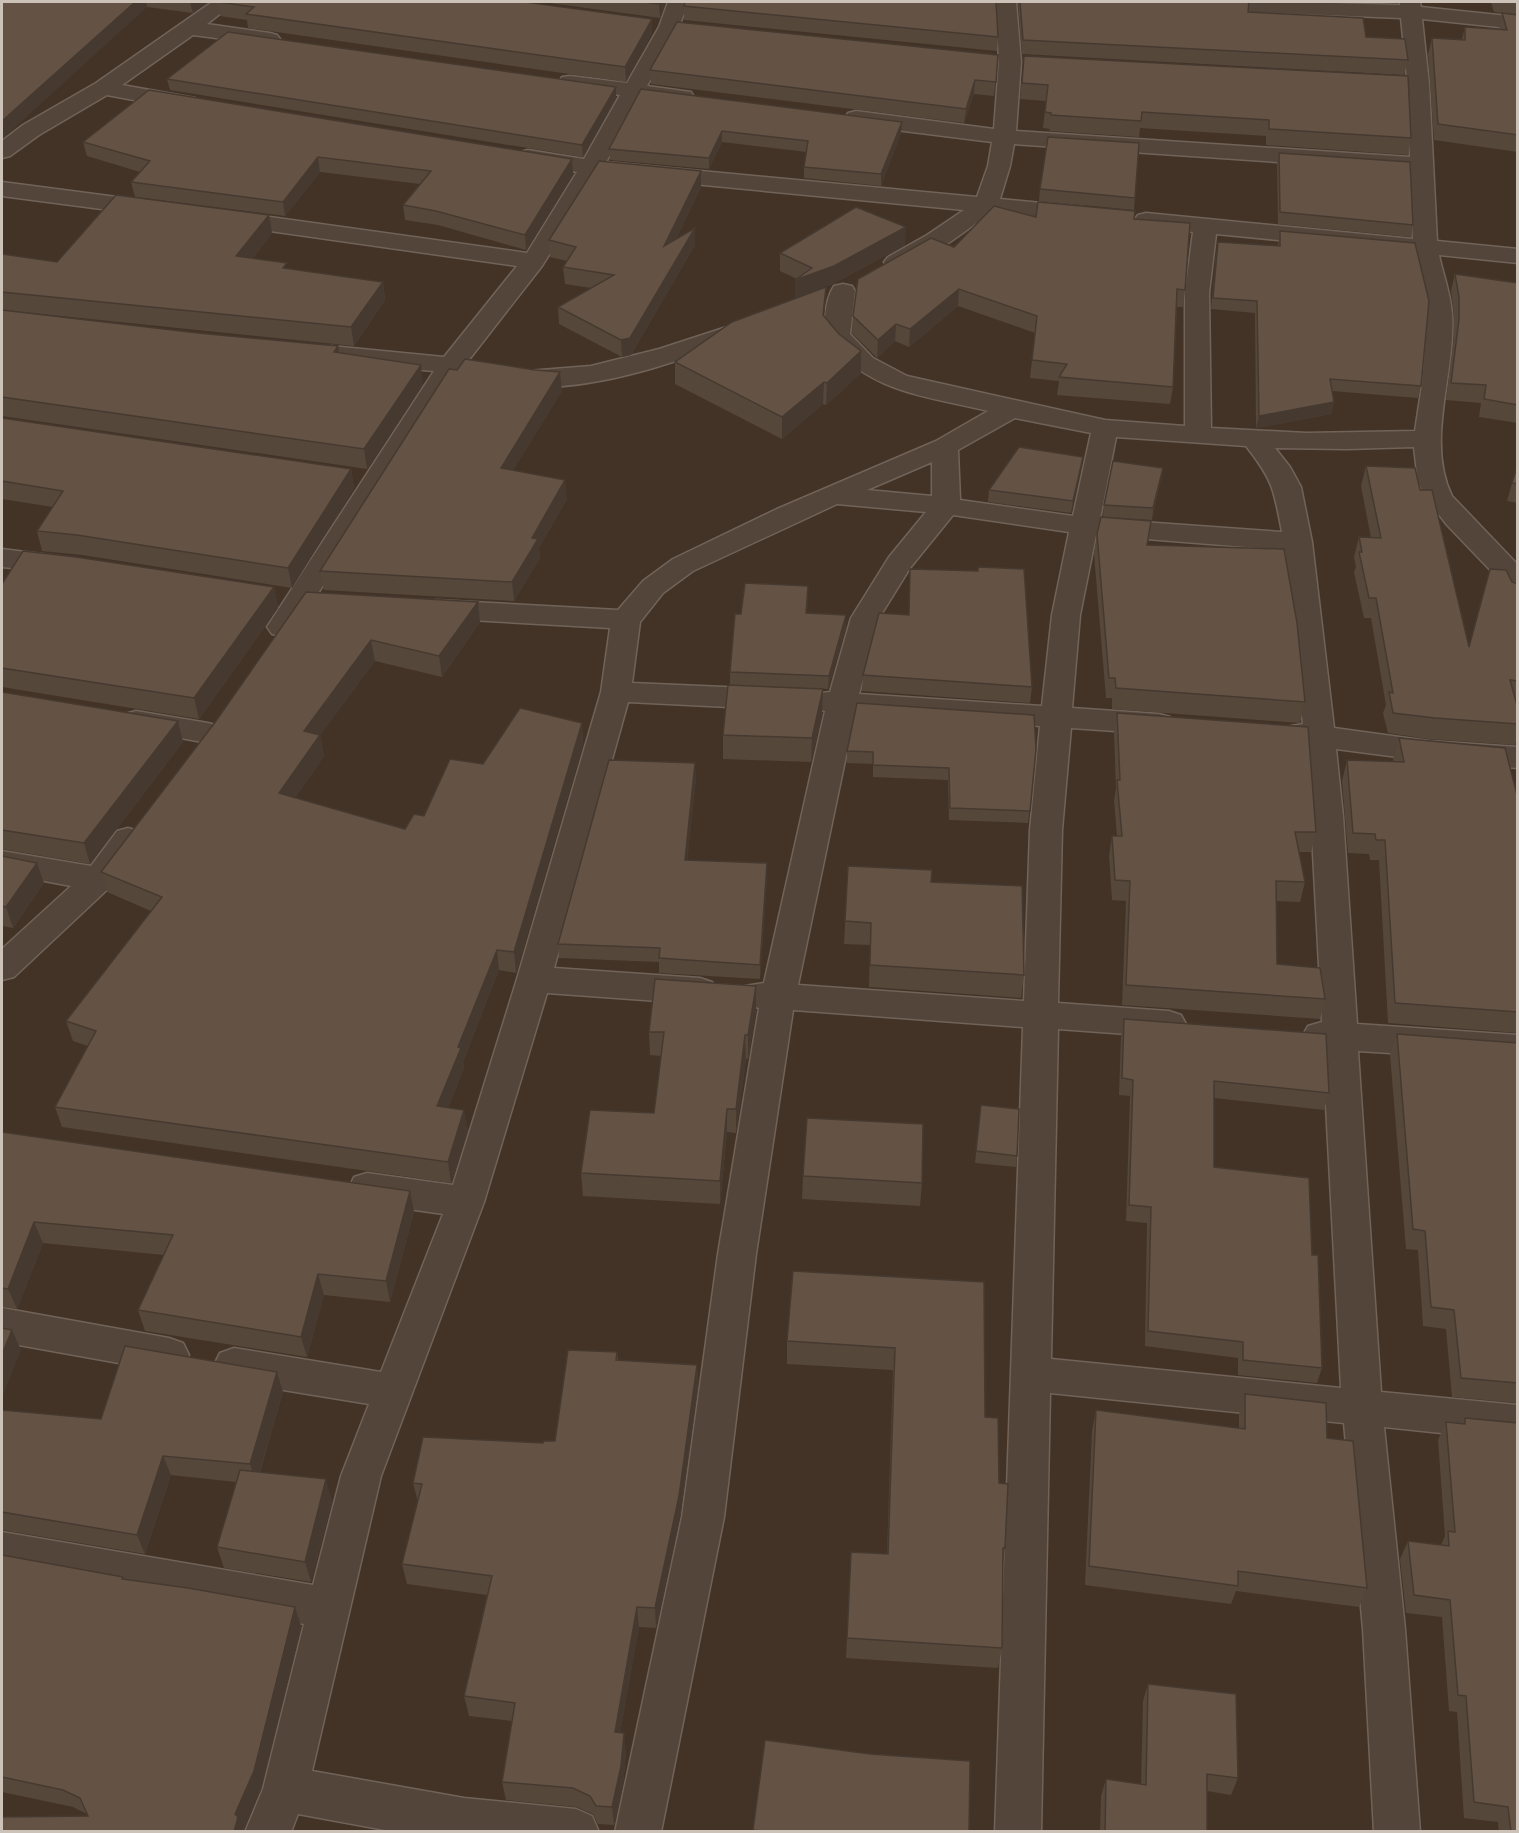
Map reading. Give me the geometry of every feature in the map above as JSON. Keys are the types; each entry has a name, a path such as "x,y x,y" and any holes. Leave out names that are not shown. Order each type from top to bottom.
{"street":[{"path":"2,150 31,130 104,88 225,2"},
{"path":"268,648 313,601 363,478 534,261 578,193 670,27 678,2"},
{"path":"1006,2 1010,62 1004,137 999,166 986,205 935,240 851,286 838,316 837,335 864,363 898,382 1011,409 1105,428 1253,438 1370,442 1427,438"},
{"path":"1150,2 1410,7 1518,23"},
{"path":"1410,7 1418,84 1425,247 1440,313 1435,385 1427,438 1428,465 1432,482 1440,498 1508,572 1518,595"},
{"path":"190,28 295,43"},
{"path":"552,80 703,100"},
{"path":"1347,80 1418,84"},
{"path":"104,88 204,105"},
{"path":"830,115 1004,137 1422,165"},
{"path":"510,155 591,167 1101,216"},
{"path":"2,189 178,212"},
{"path":"201,215 534,261"},
{"path":"1124,218 1518,256"},
{"path":"1198,435 1197,293 1205,226"},
{"path":"308,352 451,365 537,379 569,376 640,363 680,352 758,323"},
{"path":"268,1832 285,1789 361,1476 466,1202 534,979 616,692 626,620 653,587 683,565 787,515 837,496 945,447 1011,409"},
{"path":"1018,1832 1046,830 1066,615 1105,428"},
{"path":"1253,438 1284,477 1298,542 1319,736 1327,816 1362,1408 1384,1629 1397,1832"},
{"path":"639,1832 703,1517 737,1254 778,997 843,702 865,618 899,563 946,506 945,447"},
{"path":"837,496 946,506 1083,526 1298,542"},
{"path":"2,558 94,568"},
{"path":"266,595 313,601"},
{"path":"405,607 626,620"},
{"path":"616,692 843,702 1182,726"},
{"path":"105,716 208,733"},
{"path":"1273,732 1429,751 1518,758"},
{"path":"2,968 99,879 146,815"},
{"path":"2,862 99,879"},
{"path":"534,979 1197,1026"},
{"path":"1292,1033 1518,1048"},
{"path":"338,1184 466,1202"},
{"path":"2,1325 392,1391"},
{"path":"1031,1374 1518,1423"},
{"path":"2,1551 328,1608"},
{"path":"285,1789 464,1821 576,1832"}],"building":[{"path":"2,2 135,2 2,121"},
{"path":"218,2 525,2 652,19 625,67 246,14 254,7"},
{"path":"685,2 996,2 998,37 684,6"},
{"path":"1020,2 1249,2 1248,12 1363,18 1366,37 1405,39 1408,60 1023,40"},
{"path":"1502,13 1518,15 1518,135 1438,124 1432,38 1465,40 1465,27 1507,30"},
{"path":"677,22 998,55 996,82 975,80 966,109 650,70"},
{"path":"228,32 616,87 582,145 167,79"},
{"path":"1024,56 1408,76 1411,138 1269,129 1269,120 1142,112 1141,121 1051,115 1045,112 1048,85 1022,83"},
{"path":"641,89 902,122 881,174 804,167 808,141 722,131 709,158 609,149"},
{"path":"149,90 572,159 525,235 436,211 403,205 431,171 318,157 283,202 131,182 150,161 83,142"},
{"path":"1048,137 1139,143 1135,198 1040,189"},
{"path":"1279,153 1410,162 1413,225 1280,212"},
{"path":"599,161 701,171 664,246 695,228 630,338 621,340 558,307 614,275 563,267 576,247 549,240"},
{"path":"116,195 269,215 236,256 287,263 283,268 383,282 351,327 2,292 2,254 57,262"},
{"path":"1038,202 1135,211 1134,219 1190,223 1185,290 1177,289 1173,387 1059,377 1067,364 1032,360 1037,316 959,289 910,329 896,324 878,340 853,316 858,279 931,238 954,247 994,206 1036,217"},
{"path":"856,207 906,227 834,266 795,280 812,268 780,253"},
{"path":"1280,231 1415,243 1429,301 1421,386 1330,379 1334,402 1259,416 1257,301 1213,298 1218,242 1280,246"},
{"path":"1455,274 1518,283 1518,405 1484,399 1486,385 1451,383 1459,319 1459,297"},
{"path":"826,287 823,315 839,334 861,351 827,383 824,382 782,417 675,362 732,322"},
{"path":"2,310 198,333 338,346 334,352 421,365 364,449 2,397"},
{"path":"465,359 560,372 501,468 565,480 532,538 538,539 512,582 320,571 449,369 457,370"},
{"path":"2,418 351,469 288,568 77,535 37,531 63,491 2,481"},
{"path":"1019,447 1083,457 1073,501 989,490"},
{"path":"1113,461 1163,468 1153,508 1104,505"},
{"path":"1518,464 1518,484 1512,483"},
{"path":"1366,466 1415,468 1420,490 1432,490 1469,647 1490,569 1506,570 1512,582 1518,584 1518,681 1510,680 1518,709 1518,724 1393,713 1389,692 1393,693 1376,598 1369,598 1359,552 1362,552 1359,537 1381,538"},
{"path":"1101,517 1151,521 1147,545 1284,549 1297,623 1305,702 1116,688 1115,678 1109,678 1097,534"},
{"path":"23,551 274,587 194,698 2,668 2,584"},
{"path":"978,567 1024,569 1032,687 863,675 879,613 909,615 910,569 978,571"},
{"path":"745,583 808,586 806,613 846,615 829,676 730,672 735,614 741,614"},
{"path":"306,592 478,602 439,656 371,640 304,731 320,735 279,793 405,829 414,814 424,816 450,759 483,764 520,708 582,723 514,952 497,950 437,1106 464,1110 448,1162 55,1107 96,1031 66,1021 162,897 101,872 216,721"},
{"path":"728,685 823,689 812,738 723,735"},
{"path":"2,692 178,721 84,843 2,830"},
{"path":"857,703 1034,715 1036,749 1030,811 950,808 949,768 873,765 873,752 847,751"},
{"path":"1117,713 1308,727 1316,832 1295,832 1305,882 1276,881 1277,964 1320,968 1325,999 1126,985 1130,881 1115,880 1112,836 1122,836 1117,780 1120,780"},
{"path":"1399,738 1505,748 1518,799 1518,1012 1395,1003 1385,840 1376,840 1375,834 1353,833 1347,760 1404,762"},
{"path":"609,760 695,763 685,860 767,863 760,965 659,958 660,948 558,944"},
{"path":"2,856 37,863 6,907 2,906"},
{"path":"848,866 932,870 931,882 1022,886 1024,975 870,965 871,923 845,921"},
{"path":"655,979 756,986 748,1035 745,1035 736,1109 727,1109 720,1181 581,1173 590,1110 654,1113 664,1032 649,1032"},
{"path":"1124,1019 1326,1034 1329,1093 1214,1081 1214,1167 1309,1178 1312,1255 1318,1255 1322,1368 1243,1360 1243,1342 1148,1331 1151,1207 1129,1205 1133,1080 1122,1078"},
{"path":"1397,1034 1518,1043 1518,1383 1461,1378 1454,1310 1431,1307 1425,1231 1413,1229"},
{"path":"981,1105 1019,1109 1017,1156 976,1151"},
{"path":"807,1118 923,1124 922,1183 803,1176"},
{"path":"2,1132 410,1191 386,1281 318,1274 301,1337 138,1310 173,1235 34,1222 8,1289 2,1288"},
{"path":"793,1271 984,1282 985,1417 998,1418 999,1483 1008,1484 1005,1548 1003,1548 1002,1648 847,1638 851,1552 888,1554 895,1348 787,1341"},
{"path":"2,1328 12,1330 2,1354"},
{"path":"125,1346 277,1372 250,1464 163,1456 137,1535 2,1512 2,1410 101,1419"},
{"path":"568,1350 617,1352 616,1360 697,1365 679,1496 655,1608 637,1607 615,1732 624,1733 621,1766 612,1807 596,1806 590,1796 573,1788 502,1782 515,1703 464,1696 492,1576 402,1564 422,1484 413,1483 423,1437 543,1443 544,1441 555,1441"},
{"path":"1245,1394 1326,1403 1327,1438 1353,1441 1367,1588 1238,1571 1238,1586 1089,1566 1096,1410 1245,1429"},
{"path":"1465,1418 1518,1423 1518,1832 1511,1832 1508,1807 1474,1802 1466,1696 1458,1695 1450,1600 1414,1595 1408,1541 1449,1546 1448,1531 1455,1532 1446,1422 1465,1424"},
{"path":"240,1470 326,1479 305,1562 217,1547"},
{"path":"2,1555 123,1577 122,1579 295,1607 254,1771 235,1814 238,1817 234,1832 2,1832 2,1817 88,1816 80,1798 63,1790 2,1777"},
{"path":"1148,1684 1236,1694 1238,1778 1207,1774 1207,1832 1105,1832 1106,1779 1146,1785"},
{"path":"765,1740 870,1754 970,1761 969,1832 766,1832 753,1830"}]}
